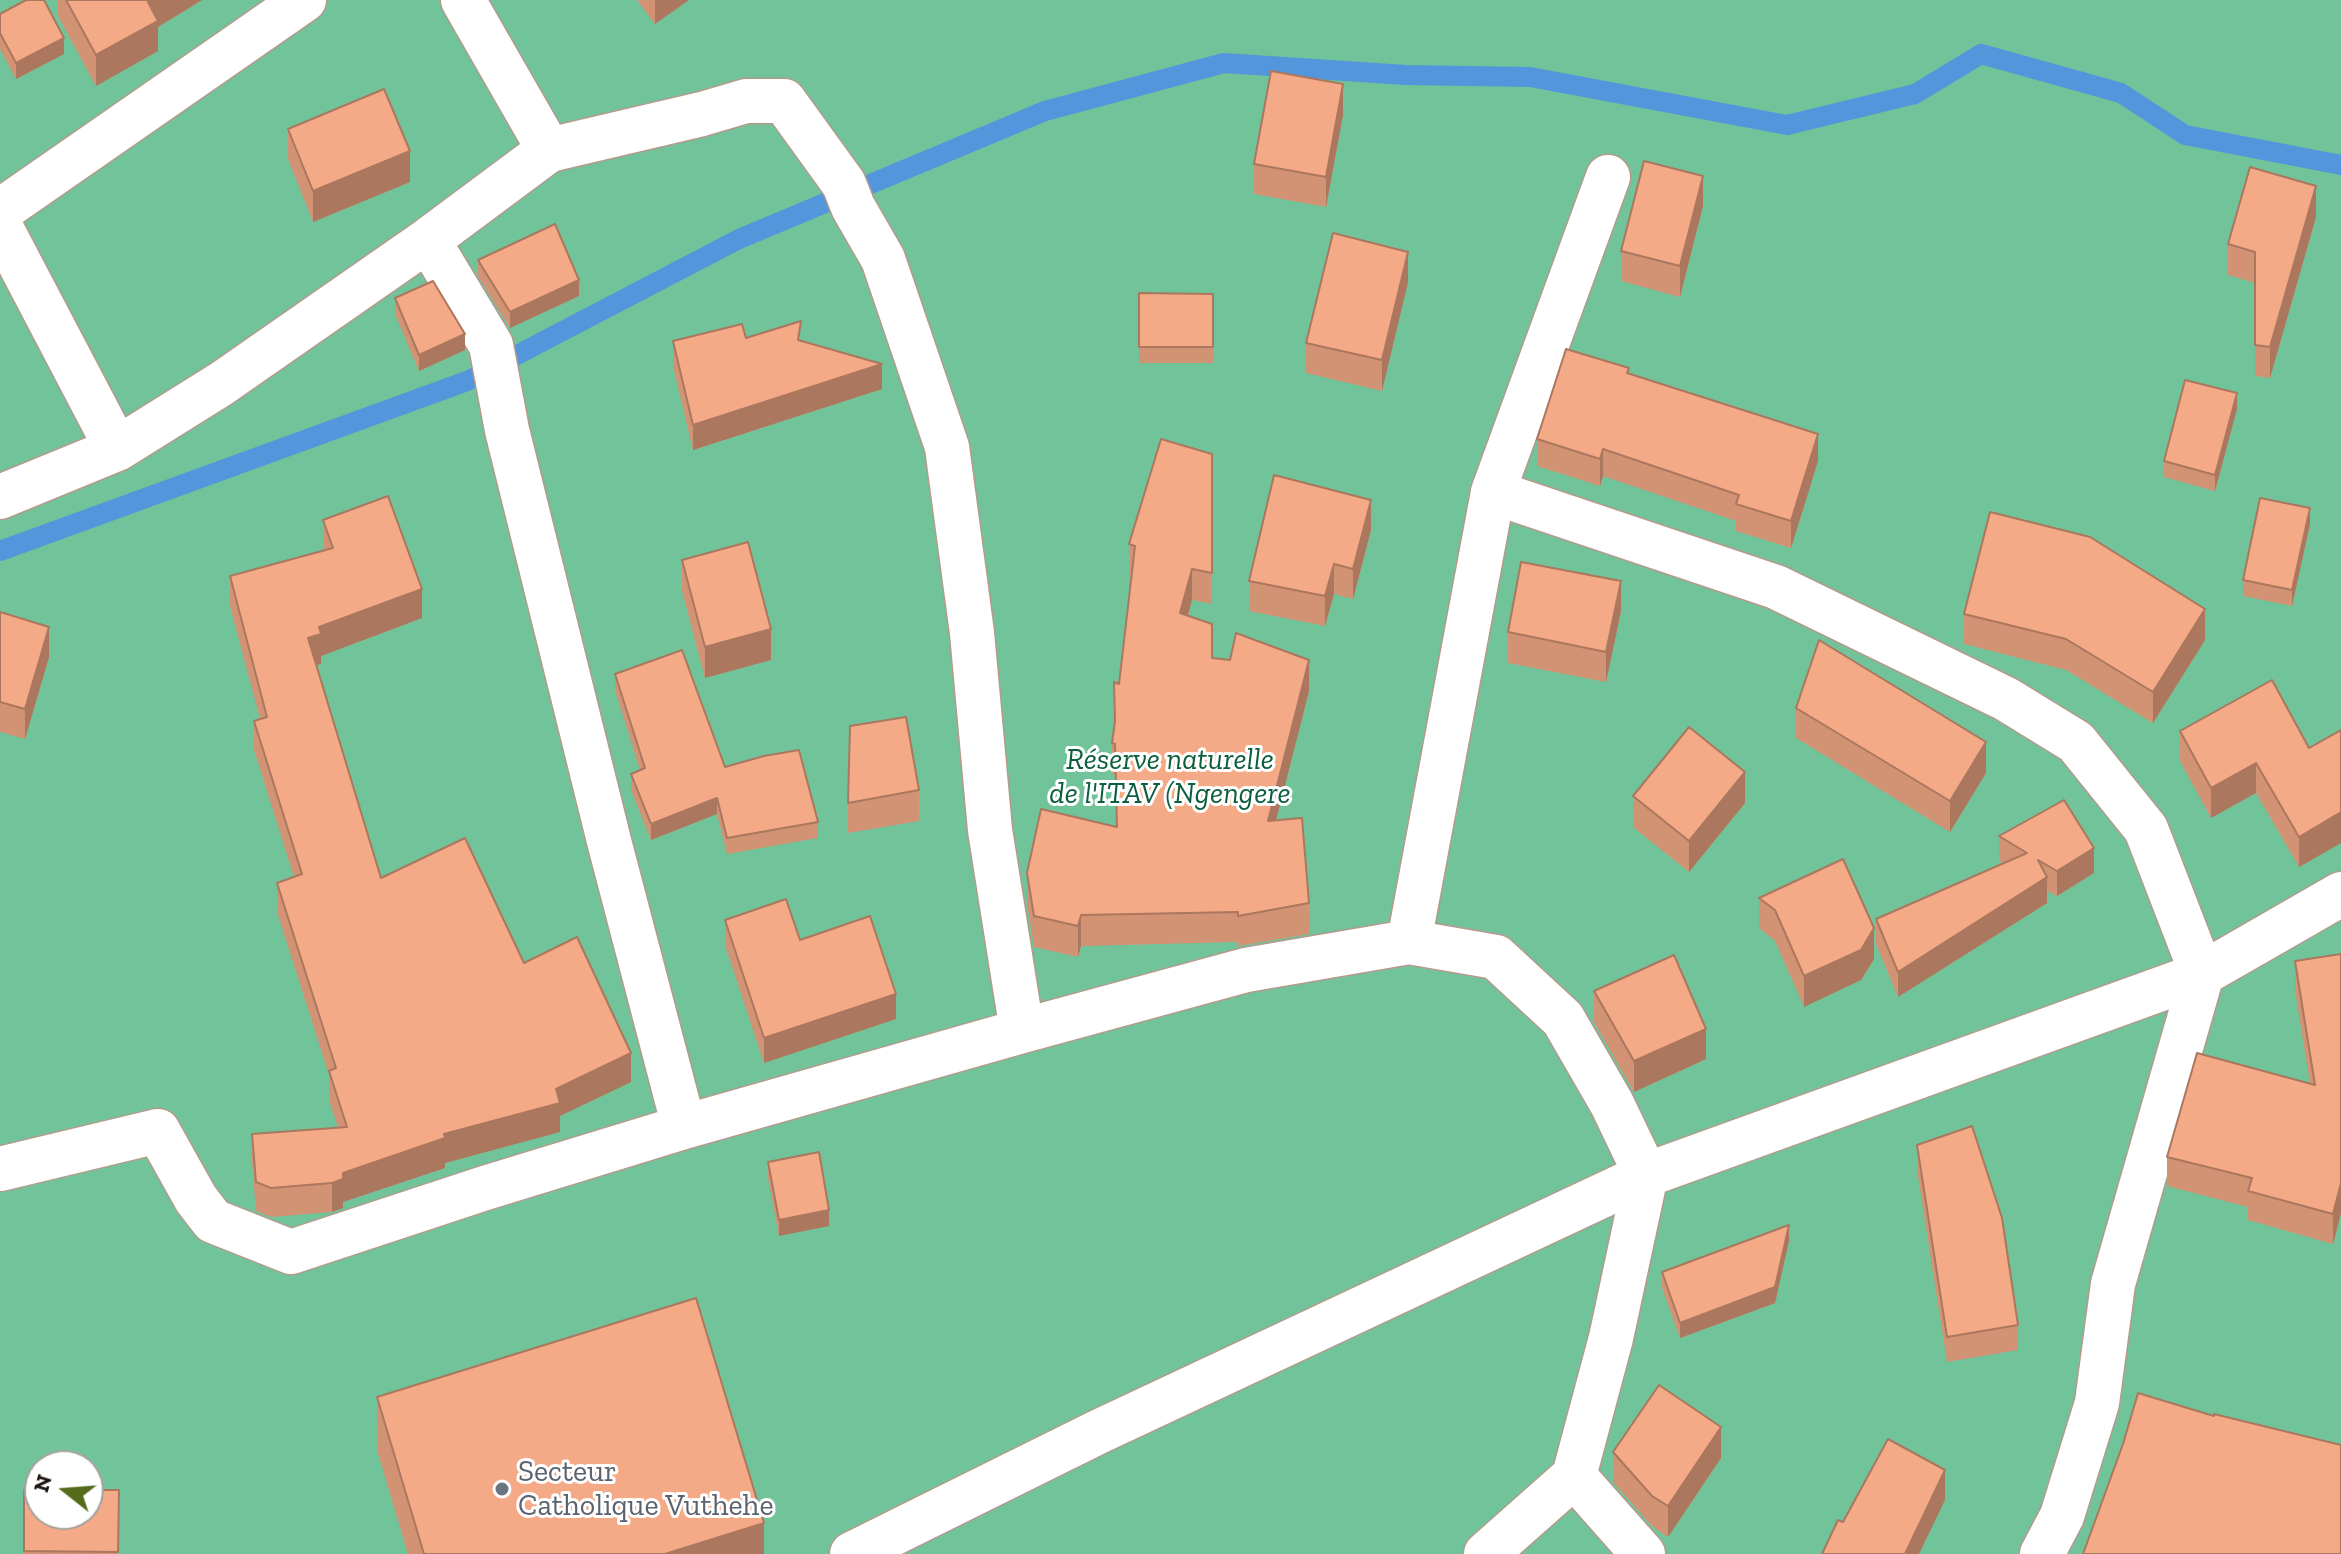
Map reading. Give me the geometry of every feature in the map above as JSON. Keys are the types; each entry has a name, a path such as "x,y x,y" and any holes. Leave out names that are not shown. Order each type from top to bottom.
{"street":[{"path":"0,211 304,0"},
{"path":"463,0 549,150"},
{"path":"0,497 117,449 221,384 428,240 549,150 746,101 784,101 844,184 853,207 883,259 947,447 972,633 990,830 1022,1031"},
{"path":"1409,942 1493,492 1608,177"},
{"path":"0,226 117,449"},
{"path":"428,240 491,345 507,430 684,1127"},
{"path":"1493,492 1776,587 2006,699 2076,742 2146,829 2202,974 2113,1284 2097,1403 2062,1516 2042,1554"},
{"path":"852,1554 1098,1432 1646,1175 2202,974 2341,894"},
{"path":"0,1169 158,1131 196,1199 213,1221 291,1252 684,1127 1246,970 1409,942 1496,957 1563,1019 1612,1104 1646,1175 1611,1338 1574,1476 1486,1554"},
{"path":"1574,1476 1643,1554"}],"green space":[{"name":"Réserve naturelle de l'ITAV (Ngengere","path":"0,0 2341,0 2341,1554 0,1554"}],"building":[{"path":"26,0 44,0 64,38 16,63 0,33 0,14"},
{"path":"66,0 152,0 148,2 158,21 96,55"},
{"path":"1271,71 1343,84 1326,177 1254,164"},
{"path":"384,89 410,151 313,191 288,129"},
{"path":"1644,161 1703,176 1680,266 1621,251"},
{"path":"2250,167 2316,186 2270,347 2255,345 2255,252 2228,244"},
{"path":"555,224 579,280 510,312 478,260"},
{"path":"1333,233 1408,252 1382,360 1306,343"},
{"path":"433,281 465,334 419,355 395,298"},
{"path":"1139,293 1213,294 1213,347 1139,347"},
{"path":"801,321 798,340 882,364 693,425 673,341 742,324 746,338"},
{"path":"1566,349 1629,368 1627,373 1818,434 1791,521 1736,504 1739,495 1603,449 1600,459 1537,439"},
{"path":"2185,380 2237,393 2215,475 2164,461"},
{"path":"1161,439 1212,454 1212,573 1192,569 1180,613 1212,624 1212,658 1230,660 1236,633 1309,660 1268,821 1302,818 1309,903 1238,916 1238,912 1081,915 1078,926 1034,916 1027,873 1041,809 1117,827 1115,744 1112,743 1114,682 1119,684 1135,546 1129,544"},
{"path":"1274,475 1371,500 1353,569 1334,564 1325,596 1249,581"},
{"path":"388,496 422,589 319,627 321,634 308,638 381,878 465,838 524,963 577,937 631,1053 556,1089 560,1103 444,1134 445,1138 343,1173 343,1179 332,1183 271,1188 256,1182 252,1134 347,1127 329,1071 336,1068 277,883 302,874 254,721 267,717 230,576 333,548 323,520"},
{"path":"2260,498 2310,508 2292,590 2243,580"},
{"path":"1990,512 2090,537 2205,609 2153,692 2066,639 1964,614"},
{"path":"748,542 771,629 705,647 682,560"},
{"path":"1521,562 1621,581 1606,652 1508,632"},
{"path":"0,612 49,627 25,709 0,702"},
{"path":"1819,640 1986,742 1950,801 1796,708"},
{"path":"682,650 725,767 799,750 818,822 727,838 717,798 651,824 631,774 645,768 615,674"},
{"path":"2272,680 2309,748 2341,730 2341,812 2299,837 2256,763 2211,788 2180,731"},
{"path":"906,717 919,790 848,803 850,726"},
{"path":"1689,727 1745,772 1689,841 1633,796"},
{"path":"2064,800 2094,848 2057,871 2038,860 2047,877 1898,972 1876,919 2027,853 1999,836"},
{"path":"1843,859 1874,928 1861,950 1804,976 1775,910 1759,898"},
{"path":"786,899 800,940 870,916 896,994 764,1038 725,920"},
{"path":"2341,954 2341,1183 2333,1214 2248,1191 2252,1178 2167,1157 2197,1053 2315,1085 2295,961"},
{"path":"1674,955 1706,1029 1634,1061 1594,991"},
{"path":"1972,1126 2002,1218 2018,1325 1947,1337 1917,1145"},
{"path":"819,1152 829,1210 779,1220 768,1162"},
{"path":"1789,1225 1775,1287 1680,1323 1662,1272"},
{"path":"696,1298 764,1523 665,1554 424,1554 377,1397"},
{"path":"1659,1385 1721,1427 1668,1506 1652,1496 1613,1452"},
{"path":"2138,1393 2214,1416 2341,1445 2341,1554 2083,1554"},
{"path":"1888,1439 1945,1470 1905,1554 1822,1554 1838,1520 1843,1522"},
{"path":"104,1490 119,1490 118,1552 24,1551 24,1530 104,1530"}],"waterway":[{"path":"0,551 467,381 739,239 1045,111 1224,63 1406,75 1530,77 1787,125 1915,94 1981,54 2121,93 2185,135 2341,165"}],"place":[{"name":"Secteur Catholique Vuthehe","path":"502,1489"}]}
